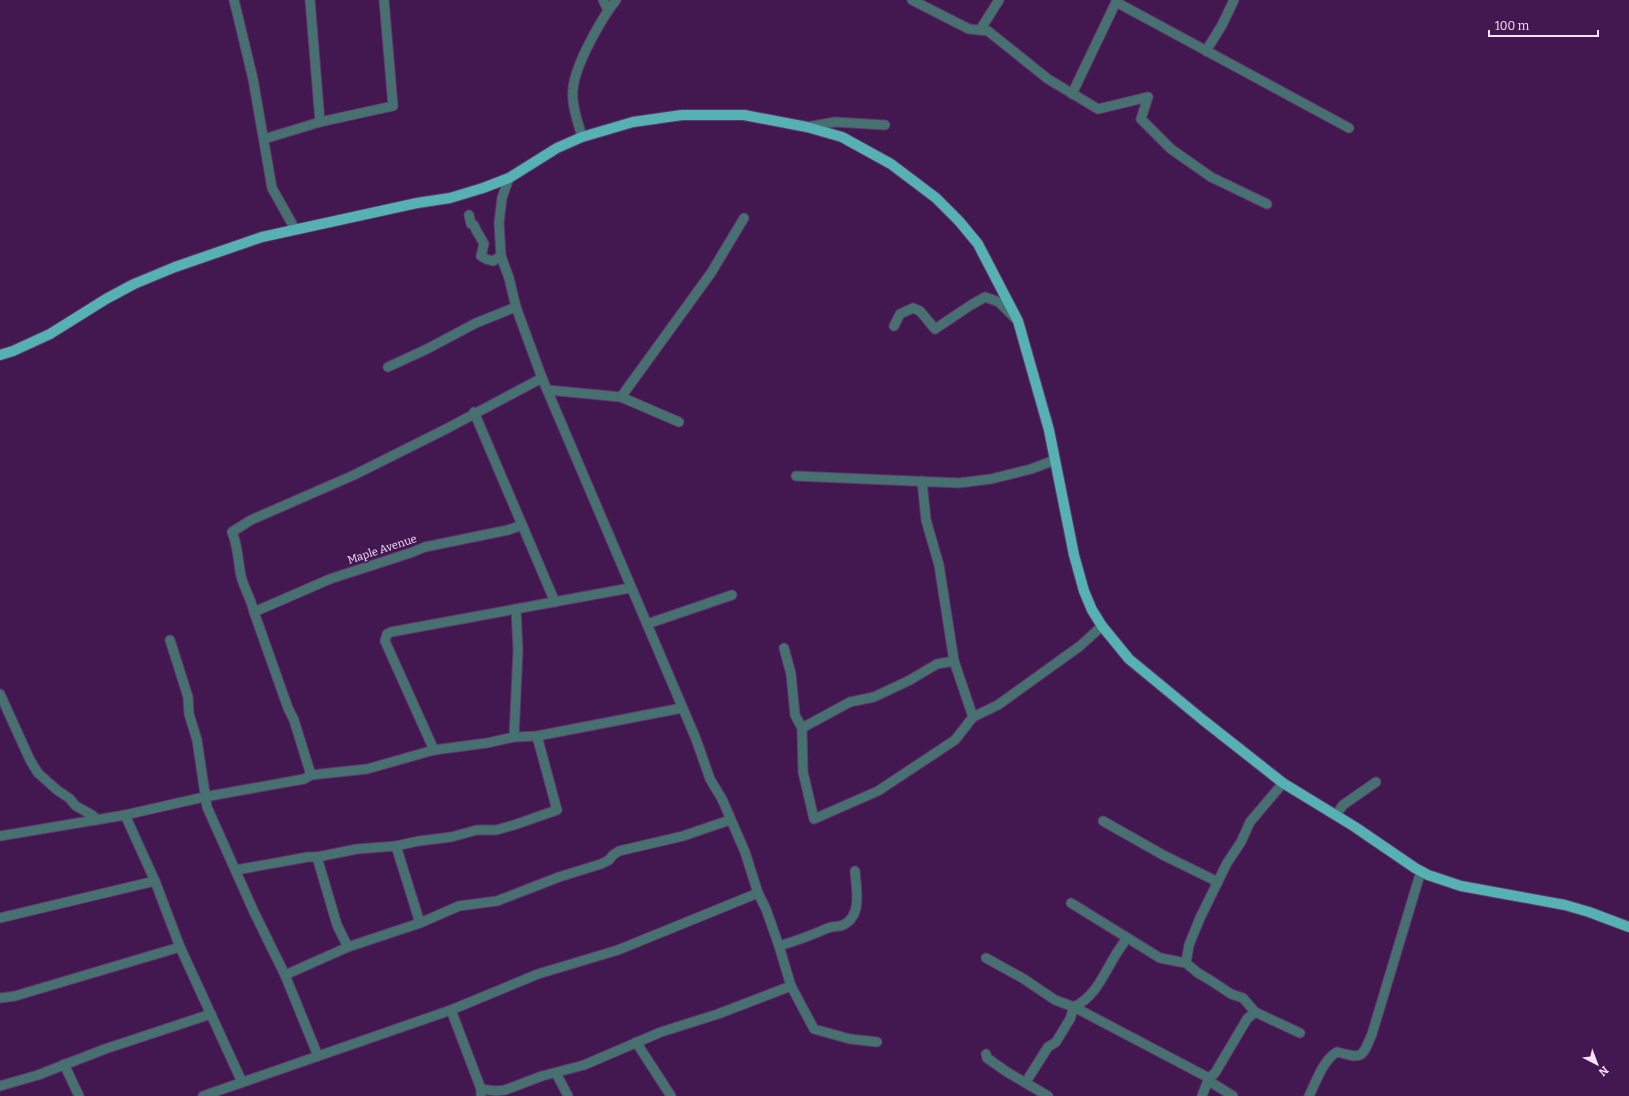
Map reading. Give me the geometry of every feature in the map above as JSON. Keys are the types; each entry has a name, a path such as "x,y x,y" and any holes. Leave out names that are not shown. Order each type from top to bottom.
{"main road":[{"path":"0,355 13,351 50,334 106,299 134,284 170,269 235,246 295,229 417,203 450,198 509,178 557,148 582,137 632,122 682,115 744,115 807,127 842,137 891,164 936,198 960,221 978,244 1018,321 1049,430 1074,555 1084,591 1092,610 1102,626 1130,659 1283,783 1336,815 1421,871 1461,886 1565,905 1629,927"}],"street":[{"path":"234,0 253,79 272,188 295,229"},
{"path":"310,0 320,122"},
{"path":"264,139 320,122 393,106 384,0"},
{"path":"603,0 608,10"},
{"path":"582,137 573,98 573,88 588,47 608,10 616,0"},
{"path":"912,0 969,29 988,31 1048,79 1098,108 1148,97 1141,119 1171,149 1211,177 1267,204"},
{"path":"980,30 999,0"},
{"path":"1206,51 1222,25 1234,0"},
{"path":"1072,94 1116,1 1349,128"},
{"path":"807,127 835,122 885,125"},
{"path":"509,178 502,198 499,223 501,256 509,278 516,307 542,378 611,538 630,588 647,624 696,740 710,779 722,799 745,852 758,893 766,909 779,946 791,986 814,1029 850,1039 877,1042"},
{"path":"469,215 471,224 474,225 476,232 484,244 481,256 486,260 493,261 501,256"},
{"path":"620,397 711,272 744,218"},
{"path":"894,326 900,314 913,308 920,310 935,329 971,304 985,297 999,302 1018,321"},
{"path":"388,367 427,349 476,323 516,307"},
{"path":"311,775 294,720 288,708 254,612 252,601 241,575 239,558 232,532 251,520 354,475 446,429 474,412 542,378"},
{"path":"548,390 620,397 679,422"},
{"path":"474,412 556,602"},
{"path":"796,476 959,483 991,479 1031,469 1055,460"},
{"path":"922,481 926,520 939,565 954,661 973,717"},
{"name":"Maple Avenue","path":"254,612 330,579 410,554 425,547 508,530 522,525"},
{"path":"434,750 385,641 387,634 391,632 630,588"},
{"path":"647,624 732,595"},
{"path":"514,737 518,650 516,609"},
{"path":"784,648 791,674 795,715 802,728 803,772 814,819 878,791 955,740 973,717 998,706 1080,646 1102,626"},
{"path":"170,640 188,697 189,714 197,740 204,797 207,807 254,912 285,976 318,1056"},
{"path":"802,728 850,702 874,697 910,680 937,664 954,661"},
{"path":"0,694 30,760 38,773 57,790 69,798 76,806 92,815 97,820"},
{"path":"0,836 125,815 204,797 304,779 311,775 367,769 434,750 514,737 538,736 682,708"},
{"path":"236,870 358,849 396,846 419,841 451,837 477,830 496,830 558,810 538,736"},
{"path":"1336,815 1343,805 1376,782"},
{"path":"1186,963 1189,945 1200,918 1227,863 1241,842 1250,822 1283,783"},
{"path":"125,815 155,881 180,947 242,1082"},
{"path":"285,976 348,947 420,923 459,906 497,901 559,877 602,864 619,851 683,836 730,820"},
{"path":"1103,821 1163,855 1218,882"},
{"path":"396,846 420,923"},
{"path":"317,857 337,925 348,947"},
{"path":"779,946 807,938 831,927 843,925 850,921 854,916 856,908 855,871"},
{"path":"1309,1096 1328,1060 1334,1054 1337,1052 1356,1057 1360,1056 1365,1051 1372,1034 1421,871"},
{"path":"0,918 155,881"},
{"path":"203,1096 451,1010 538,974 618,950 758,893"},
{"path":"1071,904 1160,958 1186,963 1198,973 1231,994 1243,998 1255,1012 1300,1033"},
{"path":"1029,1077 1048,1047 1056,1042 1070,1019 1074,1008 1084,1003 1095,990 1126,937"},
{"path":"0,998 15,996 180,947"},
{"path":"986,958 1024,979 1055,1000 1074,1008 1209,1079 1233,1096"},
{"path":"451,1010 481,1093 505,1090 584,1065 636,1042 791,986"},
{"path":"1202,1096 1209,1079 1215,1073 1248,1019 1255,1012"},
{"path":"0,1086 38,1075 64,1064 211,1014"},
{"path":"636,1042 671,1096"},
{"path":"986,1054 987,1058 1048,1096"},
{"path":"64,1064 79,1096"},
{"path":"556,1073 568,1096"}]}
